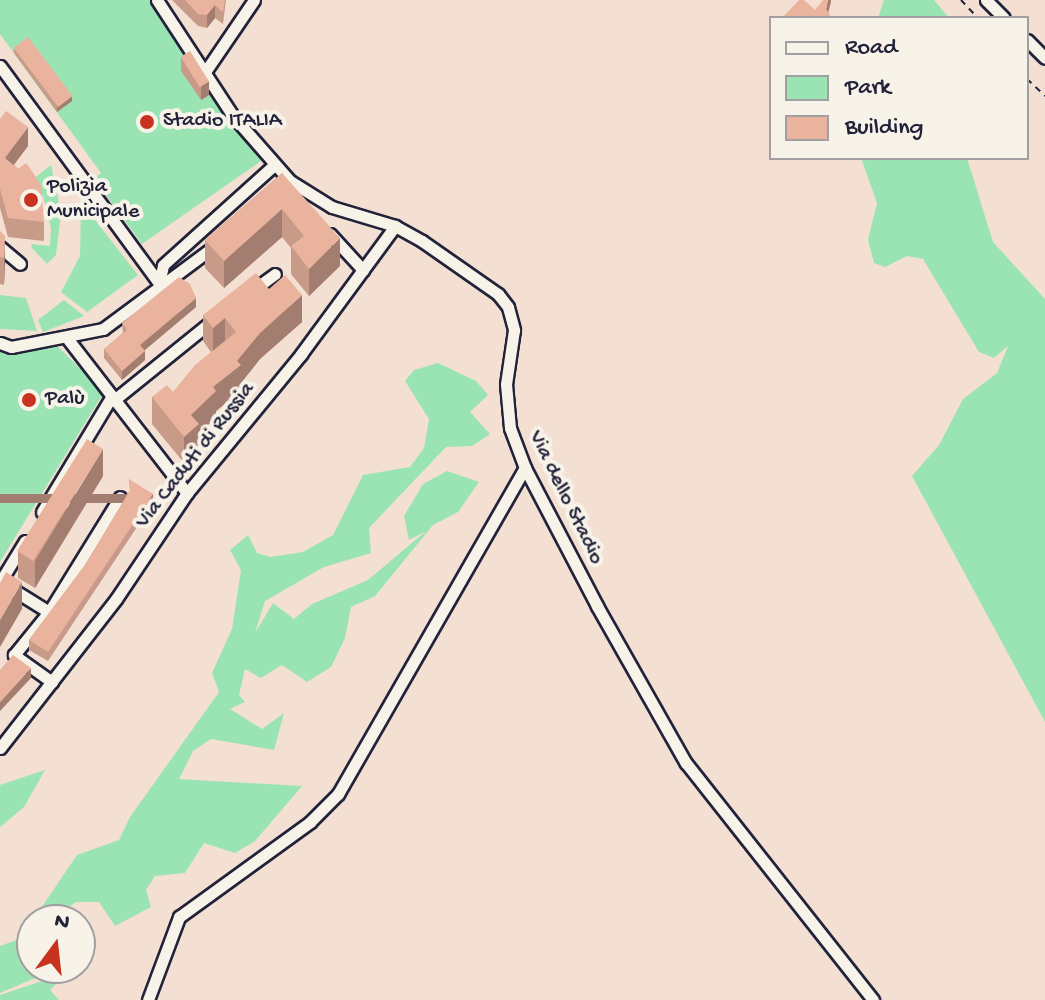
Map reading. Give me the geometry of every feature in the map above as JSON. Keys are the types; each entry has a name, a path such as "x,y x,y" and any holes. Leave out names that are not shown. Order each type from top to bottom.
{"street":[{"name":"Via dello Stadio","path":"157,0 233,116 290,181 332,207 395,226 460,265 508,307 514,330 506,406 525,468 664,732 873,1000"},
{"path":"205,72 254,0"},
{"path":"986,0 1002,16"},
{"path":"1029,42 1045,58"},
{"path":"0,66 159,283"},
{"path":"159,283 163,265 274,165"},
{"path":"279,191 290,181"},
{"path":"290,181 291,191 312,214"},
{"path":"322,225 363,270"},
{"name":"Via Caduti di Russia","path":"0,748 52,682 187,493 395,226"},
{"path":"0,343 11,347 103,329 159,283 179,277 223,239"},
{"path":"0,247 20,264"},
{"path":"240,300 275,274"},
{"path":"49,612 0,582 113,398 228,309"},
{"path":"67,338 187,493"},
{"path":"148,1000 179,917 318,816 338,794 525,468"},
{"path":"52,682 14,655 49,612 120,497"}],"path":[{"path":"961,0 976,16"},
{"path":"1029,81 1045,96"}],"green space":[{"name":"Stadio ITALIA","path":"0,0 151,0 210,95 261,161 142,244 94,179 101,173 0,34"},
{"path":"884,0 934,0 947,16 879,16"},
{"path":"862,160 968,160 993,242 1045,299 1045,722 912,476 939,445 963,399 997,373 1008,346 994,358 979,352 923,259 907,256 885,267 874,263 868,240 877,203"},
{"path":"51,165 61,213 56,255 47,264 31,244 50,246 51,228 43,196 32,180"},
{"path":"81,202 138,275 87,312 61,292 80,256"},
{"path":"0,295 26,298 37,331 0,329"},
{"path":"64,300 84,316 43,332 38,320"},
{"path":"53,342 104,392 0,562 0,348"},
{"path":"438,363 476,381 488,395 470,412 490,434 472,446 446,447 369,528 371,553 324,567 265,601 255,633 273,603 294,619 312,604 368,580 426,531 409,540 404,516 423,484 447,471 479,482 458,512 433,525 375,596 351,607 345,638 331,667 307,682 282,665 261,678 245,669 239,695 245,702 230,709 262,729 284,713 274,750 211,739 193,751 179,779 302,786 255,841 235,853 204,843 185,873 155,876 146,890 151,907 115,926 99,902 44,904 77,855 119,840 130,817 219,692 212,673 232,629 241,570 230,550 248,535 257,553 270,557 303,552 333,535 363,475 410,467 424,448 429,419 405,381 414,370"},
{"path":"45,770 24,807 0,827 0,785"},
{"path":"16,940 16,984 21,984 0,993 0,946"},
{"path":"33,984 56,984 50,990 59,1000 0,1000 0,995"}],"building":[{"path":"185,0 225,0 223,12 215,5 207,15 198,14"},
{"path":"799,0 804,0 815,10 823,0 828,0 826,9 831,16 784,16"},
{"path":"28,37 73,96 58,107 14,48"},
{"path":"190,51 209,82 200,87 181,57"},
{"path":"6,111 28,127 5,158 18,169 26,163 32,171 41,186 44,222 8,218 0,189 0,119"},
{"path":"282,173 340,238 309,269 291,246 304,236 282,209 224,261 205,240"},
{"path":"0,231 5,236 4,258 0,257"},
{"path":"256,273 269,289 285,275 302,295 260,333 237,361 241,365 213,387 216,391 191,415 199,424 184,437 152,397 167,385 173,392 195,365 236,332 225,318 213,328 203,315"},
{"path":"179,277 190,284 196,298 140,345 145,351 122,371 104,349 127,330 122,323"},
{"path":"87,439 103,449 33,561 17,551"},
{"path":"129,479 153,494 48,652 29,640 85,565 130,490"},
{"path":"6,572 22,582 0,620 0,583"},
{"path":"13,655 31,668 0,702 0,670"}],"place":[{"name":"Stadio ITALIA","path":"147,122"},
{"name":"Polizia Municipale","path":"31,200"},
{"name":"Palù","path":"29,400"}]}
